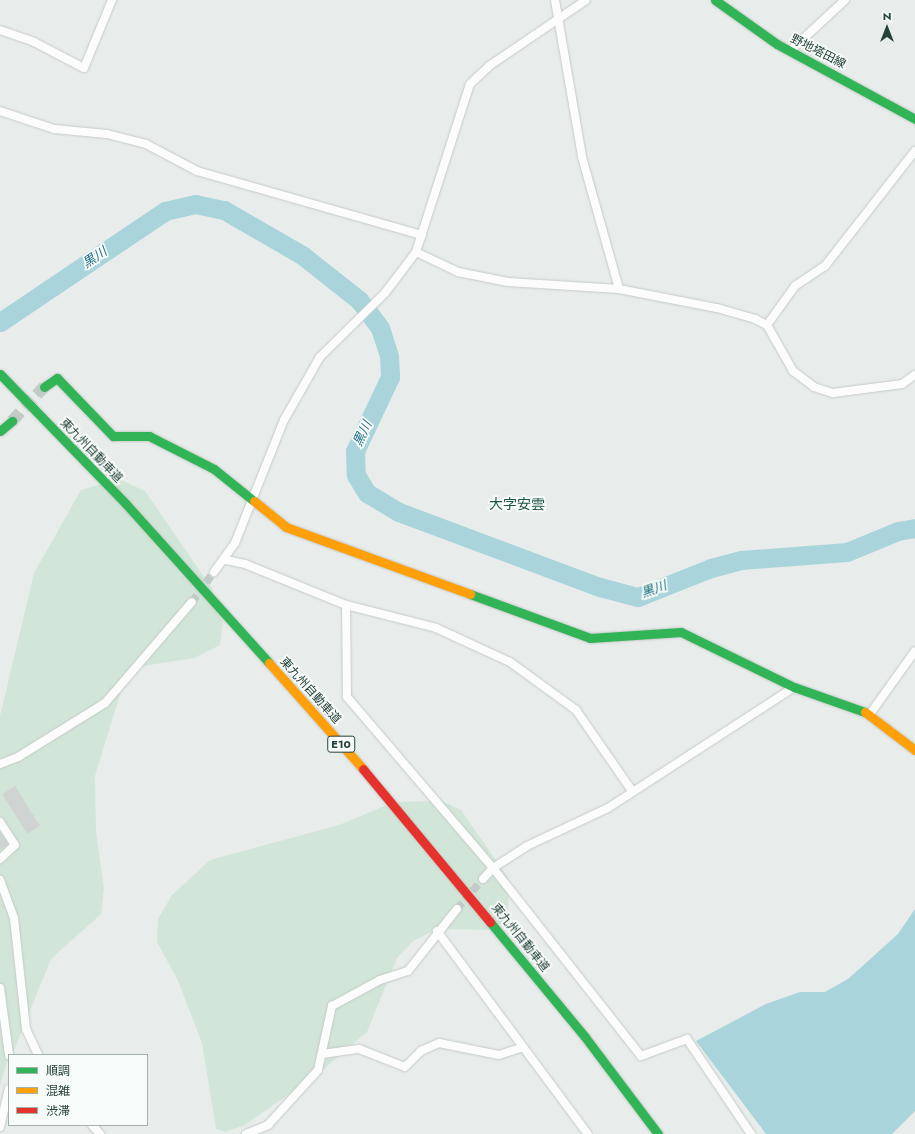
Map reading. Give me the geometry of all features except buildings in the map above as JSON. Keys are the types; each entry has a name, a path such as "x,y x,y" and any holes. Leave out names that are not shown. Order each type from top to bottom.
{"main road":[{"name":"野地塔田線","path":"716,0 735,17 790,51 915,119"},
{"name":"東九州自動車道","path":"0,374 126,504 376,783 585,1037 658,1134"},
{"path":"44,387 57,378 113,436 149,436 214,469 252,502 286,527 590,638 681,632 794,687 870,714 915,750"},
{"path":"0,431 12,421"}],"street":[{"path":"0,30 34,42 84,68 112,0"},
{"path":"555,0 560,20 582,157 619,289"},
{"path":"214,572 226,560 252,502 284,420 320,356 404,274 416,252 470,84 488,66 560,20 586,0"},
{"path":"790,51 845,0"},
{"path":"0,111 54,129 107,134 146,144 197,171 422,236"},
{"path":"768,325 795,286 825,266 915,151"},
{"path":"416,252 458,272 508,282 619,289 717,308 768,325 793,371 814,387 832,393 902,384 915,374"},
{"path":"226,560 245,564 346,605 436,628 510,662 576,710 632,791"},
{"path":"0,764 18,757 105,703 152,644 192,602"},
{"path":"346,605 347,697 493,868 641,1056 687,1038 751,1134"},
{"path":"870,714 915,650"},
{"path":"483,879 493,868 526,846 608,808 794,687"},
{"path":"0,822 15,845 0,859"},
{"path":"0,880 14,918 26,1029 38,1054"},
{"path":"246,1134 268,1125 318,1070 332,1006 380,980 408,971 437,931 457,909"},
{"path":"437,931 588,1134"},
{"path":"0,988 9,1054"},
{"path":"322,1054 359,1049 405,1067 421,1050 438,1043 499,1055 512,1054 523,1047"},
{"path":"0,1127 8,1093"},
{"path":"93,1126 100,1134"}],"green space":[{"path":"119,479 145,491 211,587 223,622 220,645 194,658 137,667 123,685 95,776 96,832 104,888 101,914 51,959 12,1054 8,1054 0,1086 0,716 34,573 81,490"},
{"path":"442,801 461,810 509,879 508,915 494,930 437,929 413,941 397,958 367,1032 319,1073 245,1125 225,1132 216,1129 202,1043 178,981 157,942 158,919 172,895 210,860 339,825 394,802"}],"water":[{"path":"915,909 915,1111 892,1134 766,1134 696,1041 766,1004 800,992 825,992 848,979 898,934"}],"waterway":[{"name":"黒川","path":"0,322 165,211 195,204 224,210 302,255 359,300 380,328 389,356 390,377 355,451 356,475 367,493 399,512 600,587 638,597 711,568 741,560 847,552 898,531 915,528"}],"tunnel":[{"path":"12,421 44,387"},
{"path":"192,602 214,572"},
{"path":"457,909 483,879"}],"traffic: fast":[{"path":"715,0 777,44 915,119"},
{"path":"0,374 126,504 269,663"},
{"path":"44,387 57,378 113,436 149,436 214,469 254,501"},
{"path":"0,431 12,421"},
{"path":"470,594 590,638 681,632 794,687 865,712"},
{"path":"490,922 585,1037 658,1134"}],"traffic: slow":[{"path":"254,501 286,527 470,594"},
{"path":"269,663 363,769"},
{"path":"865,712 915,750"}],"traffic: jam":[{"path":"363,769 490,922"}],"district":[{"name":"大字安雲","path":"517,504"}]}
